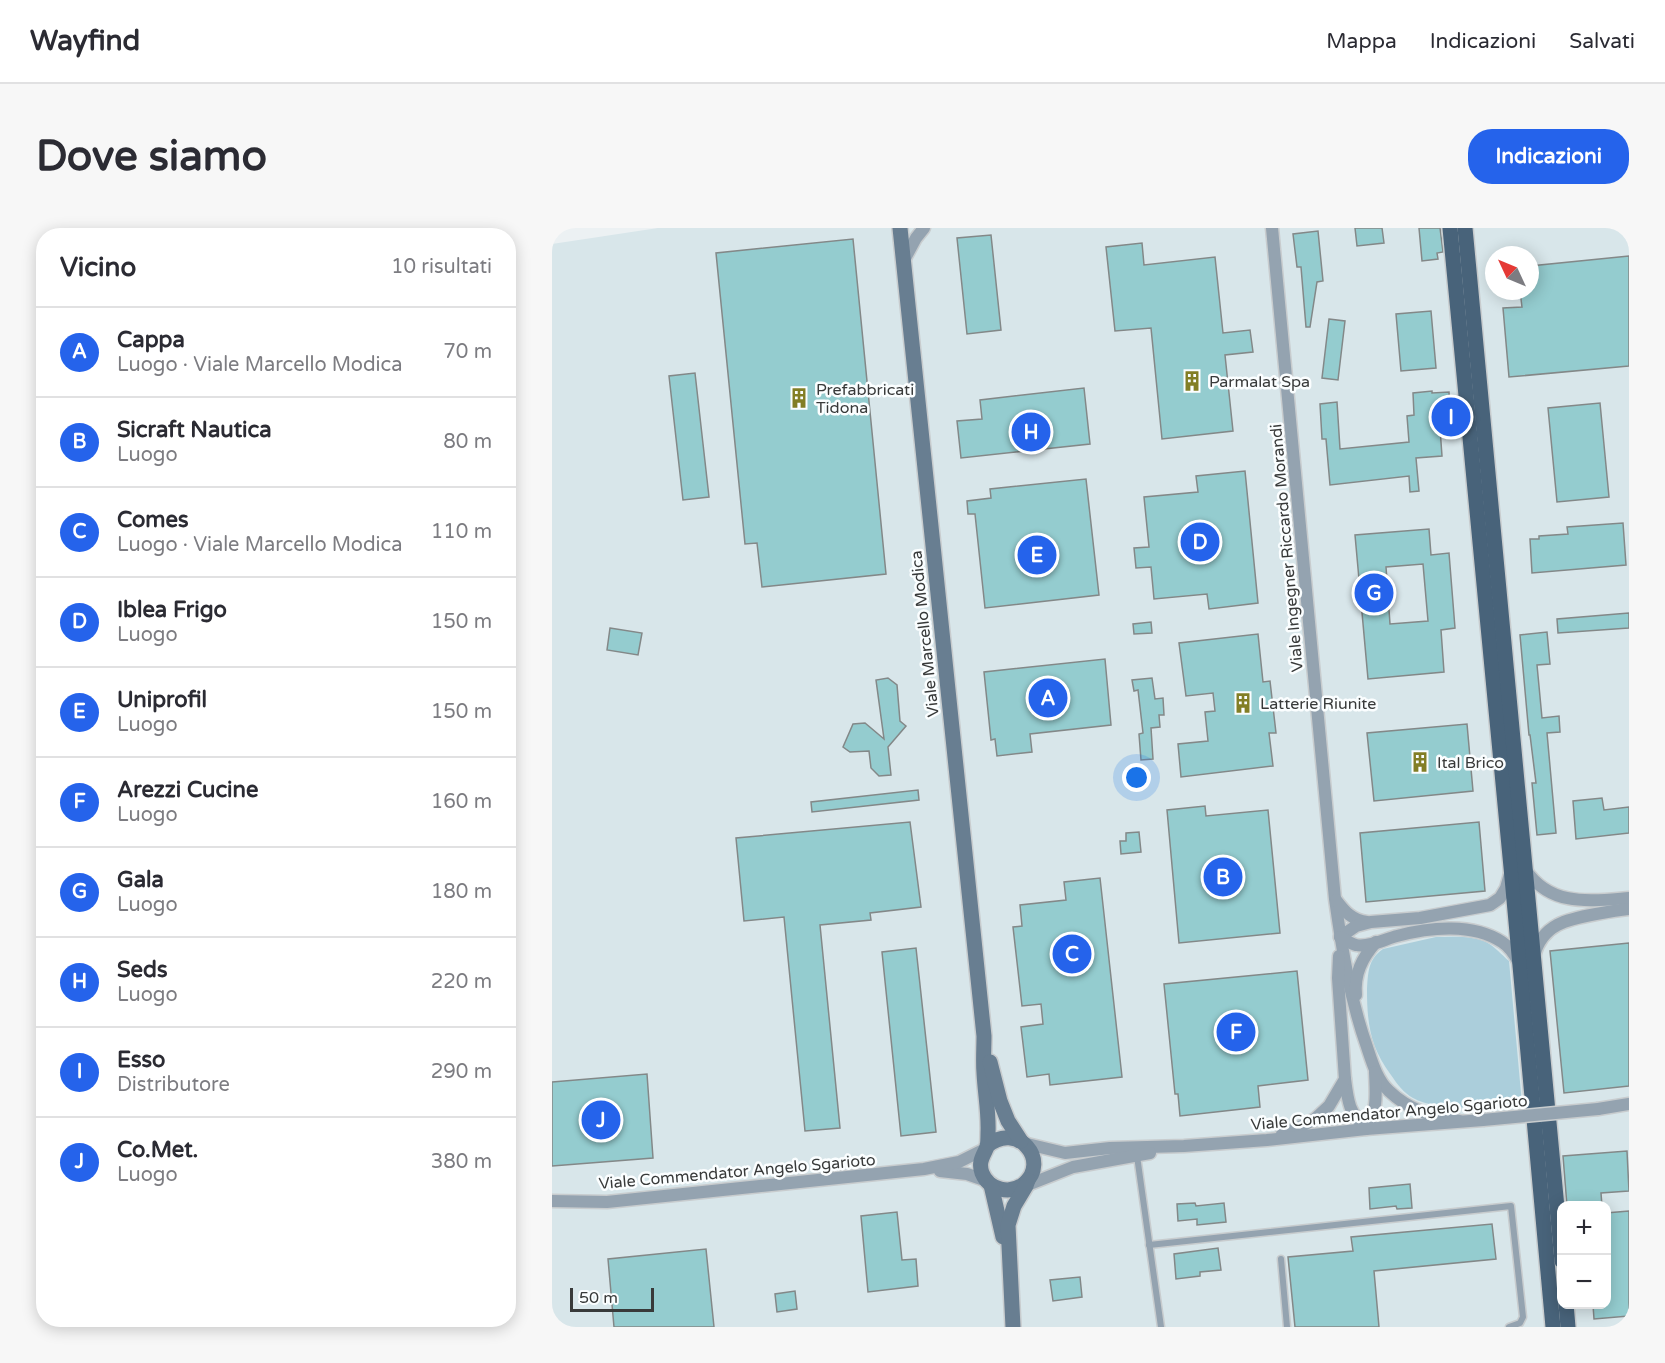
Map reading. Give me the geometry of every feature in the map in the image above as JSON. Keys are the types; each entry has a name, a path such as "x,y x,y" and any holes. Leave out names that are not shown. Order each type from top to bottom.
{"main road":[{"path":"1450,228 1482,485"},
{"path":"1465,228 1482,485 1561,1322"},
{"path":"1527,962 1561,1255"}],"street":[{"name":"Viale Marcello Modica","path":"900,228 984,1036"},
{"path":"903,262 924,228"},
{"name":"Viale Ingegner Riccardo Morandi","path":"1272,228 1340,936"},
{"path":"1335,899 1344,911 1358,921 1420,918 1490,905 1500,898 1518,868 1538,886 1561,898 1592,900 1629,898"},
{"path":"1340,936 1356,945 1365,945 1398,935 1428,930 1466,929 1503,942 1527,962 1544,935 1559,924 1574,918 1629,909"},
{"path":"1340,936 1371,922"},
{"path":"1340,936 1349,987 1358,1020 1375,1071 1387,1090 1409,1107 1431,1116 1459,1121"},
{"path":"1340,936 1338,978 1345,1079 1348,1101 1355,1118 1366,1129 1373,1116 1376,1100 1375,1071"},
{"path":"1358,1020 1355,988 1358,972 1363,958 1376,942"},
{"path":"984,1036 1000,1101 1008,1121 1028,1148 1033,1160 1032,1174 1014,1206 1008,1225 1013,1327"},
{"path":"984,1036 988,1122 986,1148 981,1157 981,1166 989,1183 1009,1267"},
{"path":"1267,1140 1315,1119 1329,1106 1345,1079"},
{"path":"1598,1109 1629,1104"},
{"path":"1598,1109 1629,1110"},
{"name":"Viale Commendator Angelo Sgarioto","path":"1184,1146 1598,1109"},
{"path":"924,1169 959,1162 986,1148 999,1138 1006,1137 1065,1153 1110,1148 1184,1146"},
{"path":"924,1169 956,1172 1007,1190 1026,1186 1073,1167 1184,1146"},
{"name":"Viale Commendator Angelo Sgarioto","path":"552,1201 607,1202 924,1169"}],"lane":[{"path":"1137,1156 1161,1327"},
{"path":"1149,1245 1511,1206 1523,1317 1520,1323 1509,1327"},
{"path":"1281,1259 1287,1327"}],"shaded area":[{"path":"658,228 1629,228 1629,1327 552,1327 552,244"},
{"path":"1436,937 1474,938 1486,942 1509,961 1522,1104 1451,1107 1423,1102 1413,1098 1401,1088 1378,1055 1371,1034 1367,1001 1367,983 1374,957 1383,949"}],"building":[{"path":"1355,228 1382,228 1384,243 1357,246"},
{"path":"1419,228 1440,228 1443,252 1437,253 1438,259 1422,261"},
{"path":"1318,231 1323,281 1317,282 1310,327 1306,327 1301,267 1297,267 1293,234"},
{"path":"991,235 1001,330 967,334 957,238"},
{"name":"Prefabbricati Tidona","path":"853,239 886,574 762,587 757,543 745,544 716,253"},
{"name":"Parmalat Spa","path":"1142,243 1144,265 1215,257 1223,333 1250,330 1253,352 1225,355 1233,431 1162,439 1151,328 1115,331 1106,247"},
{"path":"1629,256 1629,366 1509,377 1503,308 1522,307 1521,300 1539,300 1539,265"},
{"path":"1431,311 1436,368 1401,371 1396,314"},
{"path":"1329,319 1345,321 1338,380 1322,378"},
{"path":"695,373 709,497 683,500 669,376"},
{"path":"1084,388 1090,444 961,458 957,421 982,419 980,400"},
{"path":"1432,391 1432,393 1449,392 1450,410 1458,410 1459,426 1440,428 1442,456 1416,458 1419,491 1410,492 1409,476 1330,485 1326,439 1322,439 1320,404 1337,402 1340,449 1409,442 1407,416 1414,415 1413,393"},
{"path":"1600,403 1609,497 1557,502 1548,408"},
{"path":"1245,471 1258,603 1209,609 1207,594 1154,599 1151,567 1136,568 1134,548 1149,547 1144,497 1198,492 1196,476"},
{"path":"1086,479 1099,595 985,608 975,514 968,514 967,501 991,498 990,489"},
{"path":"1623,523 1626,565 1532,573 1530,539 1539,539 1539,536 1568,534 1567,527"},
{"path":"1429,529 1431,555 1449,553 1455,628 1441,630 1444,672 1368,679 1355,535","holes":["1423,564 1428,621 1390,624 1386,567"]},
{"path":"1629,613 1629,628 1558,633 1557,619"},
{"path":"1151,622 1152,633 1134,634 1133,624"},
{"path":"610,628 642,633 638,655 607,650"},
{"path":"1547,632 1550,664 1537,665 1542,718 1559,716 1560,732 1547,733 1556,833 1537,835 1532,783 1536,783 1529,735 1520,635"},
{"name":"Latterie Riunite","path":"1258,634 1263,682 1270,681 1276,733 1269,733 1273,766 1181,777 1178,744 1208,741 1205,712 1215,711 1213,693 1186,696 1179,643"},
{"path":"1105,659 1111,725 1030,734 1032,752 997,756 995,739 991,740 984,672"},
{"path":"888,678 897,685 900,721 906,726 888,747 891,775 879,776 871,768 869,751 850,752 843,747 853,724 865,723 884,739 876,680"},
{"path":"1152,678 1155,699 1163,698 1164,715 1159,715 1160,727 1151,728 1153,759 1141,760 1139,734 1143,733 1138,690 1134,691 1132,680"},
{"name":"Ital Brico","path":"1467,724 1473,791 1374,801 1367,733"},
{"path":"918,790 919,800 812,812 811,802"},
{"path":"1602,798 1604,810 1629,807 1629,833 1576,839 1573,801"},
{"path":"1205,806 1206,816 1268,810 1280,933 1179,943 1167,810"},
{"path":"910,822 921,907 870,913 871,920 820,925 840,1128 805,1131 784,917 744,921 736,838"},
{"path":"1479,822 1485,891 1366,902 1360,833"},
{"path":"1139,832 1141,852 1121,854 1120,841 1126,841 1126,833"},
{"path":"1100,878 1122,1077 1050,1085 1049,1074 1027,1077 1021,1027 1043,1024 1041,1004 1022,1006 1013,927 1022,926 1020,905 1066,900 1064,882"},
{"path":"1629,943 1629,1086 1564,1093 1550,951"},
{"path":"916,948 936,1132 901,1136 882,952"},
{"path":"1297,971 1308,1080 1258,1086 1260,1107 1180,1116 1178,1094 1175,1094 1164,984"},
{"path":"647,1074 653,1158 552,1166 552,1082"},
{"path":"1627,1151 1629,1191 1601,1193 1602,1201 1567,1201 1563,1156"},
{"path":"1410,1184 1412,1208 1397,1209 1396,1206 1370,1209 1369,1188"},
{"path":"1195,1203 1196,1206 1224,1203 1226,1222 1197,1225 1197,1219 1178,1221 1177,1204"},
{"path":"1629,1211 1629,1316 1594,1319 1593,1309 1611,1309 1611,1213"},
{"path":"897,1212 902,1260 916,1259 918,1286 868,1292 861,1216"},
{"path":"1492,1224 1496,1259 1374,1271 1379,1327 1295,1327 1288,1257 1353,1251 1351,1237"},
{"path":"1218,1248 1221,1270 1200,1272 1200,1276 1176,1279 1174,1254"},
{"path":"706,1249 714,1327 614,1327 608,1259"},
{"path":"1080,1277 1082,1297 1053,1301 1050,1280"},
{"path":"795,1291 797,1309 777,1312 775,1294"}],"place":[{"name":"Parmalat Spa","path":"1192,381"},
{"name":"Prefabbricati Tidona","path":"799,398"},
{"name":"Esso","path":"1451,417"},
{"name":"Seds","path":"1031,432"},
{"name":"Iblea Frigo","path":"1200,542"},
{"name":"Uniprofil","path":"1037,555"},
{"name":"Gala","path":"1374,593"},
{"name":"Cappa","path":"1048,698"},
{"name":"Latterie Riunite","path":"1243,703"},
{"name":"Ital Brico","path":"1420,762"},
{"name":"Sicraft Nautica","path":"1223,877"},
{"name":"Comes","path":"1072,954"},
{"name":"Arezzi Cucine","path":"1236,1032"},
{"name":"Co.Met.","path":"601,1120"}]}
